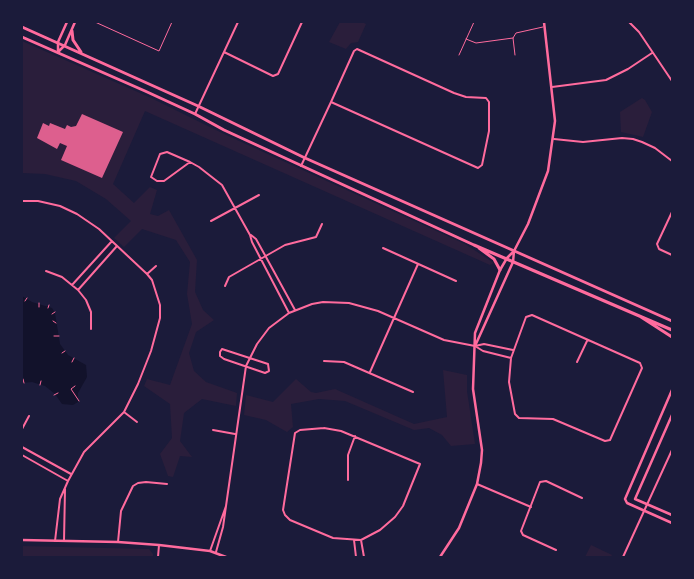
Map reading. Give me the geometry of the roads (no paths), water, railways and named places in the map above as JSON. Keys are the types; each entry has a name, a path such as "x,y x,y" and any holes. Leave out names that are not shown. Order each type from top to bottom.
{"main road":[{"path":"22,27 198,106 305,158 672,321"},
{"path":"72,31 73,40 82,53"},
{"path":"22,37 195,114 224,130 474,245 672,330"},
{"path":"474,245 494,259 500,270"},
{"path":"640,316 644,321 672,337"}],"street":[{"path":"58,52 58,42 68,22"},
{"path":"58,52 65,45 76,22"},
{"path":"195,114 238,22"},
{"path":"224,52 273,76 278,74 302,22"},
{"path":"475,346 513,262 514,251 541,192 548,171 554,139 555,121 544,22"},
{"path":"629,22 639,32 672,81"},
{"path":"301,166 354,51 357,49 454,93 466,97 486,98 489,102 489,130 482,165 478,168 331,102"},
{"path":"552,87 606,80 628,69 652,53"},
{"path":"554,139 583,142 622,138 633,139 655,148 672,161"},
{"path":"190,162 164,181 157,181 151,177 160,154 167,152 190,162 212,175 222,185 236,208 289,313"},
{"path":"211,221 260,195"},
{"path":"22,201 52,204 86,219 147,274 152,280 160,305 160,318 153,345 140,380 124,412 84,452 71,474 60,499 55,541"},
{"path":"672,212 658,244 659,249 672,255"},
{"path":"225,286 229,276 265,258 285,245 316,237 322,224"},
{"path":"250,235 256,239 265,258 295,310"},
{"path":"72,285 112,241"},
{"path":"78,290 117,246"},
{"path":"383,248 456,280"},
{"path":"440,557 459,528 477,484 482,450 473,389 475,333 500,270 506,258 514,251"},
{"path":"370,372 418,264"},
{"path":"147,274 156,266"},
{"path":"46,271 58,274 78,290 86,300 91,312 91,329"},
{"path":"216,552 223,527 227,503 246,366 249,357 269,328 289,313 312,304 339,302 360,305 444,340 475,346 483,351 510,358"},
{"path":"532,315 587,341 640,363 642,368 610,440 605,441 553,419 519,418 515,414 509,382 510,358 526,317 532,315"},
{"path":"577,362 587,341"},
{"path":"475,346 484,344 512,350"},
{"path":"226,349 249,357 268,364 269,371 265,372 220,356 220,352 226,349"},
{"path":"324,361 344,362 413,392"},
{"path":"672,390 625,499 627,503 672,523"},
{"path":"124,412 137,422"},
{"path":"672,415 635,499 672,515"},
{"path":"22,429 29,416"},
{"path":"324,428 341,431 420,464 403,506 395,517 380,530 361,540 325,536 290,520 285,515 283,510 294,433 300,430 324,428"},
{"path":"213,430 236,434"},
{"path":"348,480 348,455 355,436"},
{"path":"22,447 71,474"},
{"path":"623,557 672,450"},
{"path":"22,455 68,481"},
{"path":"556,550 523,535 521,531 540,482 546,481 582,498"},
{"path":"118,542 121,511 133,486 138,483 146,482 167,484"},
{"path":"477,484 531,507"},
{"path":"64,542 65,488"},
{"path":"210,551 220,519 227,503"},
{"path":"22,540 118,542 159,545 216,552 226,557"},
{"path":"354,540 356,557"},
{"path":"361,540 364,557"},
{"path":"158,557 159,545"}],"lane":[{"path":"95,22 159,51 172,22"},
{"path":"459,55 474,22"},
{"path":"515,55 513,38 516,33 545,27"},
{"path":"466,39 476,43 513,38"}]}
